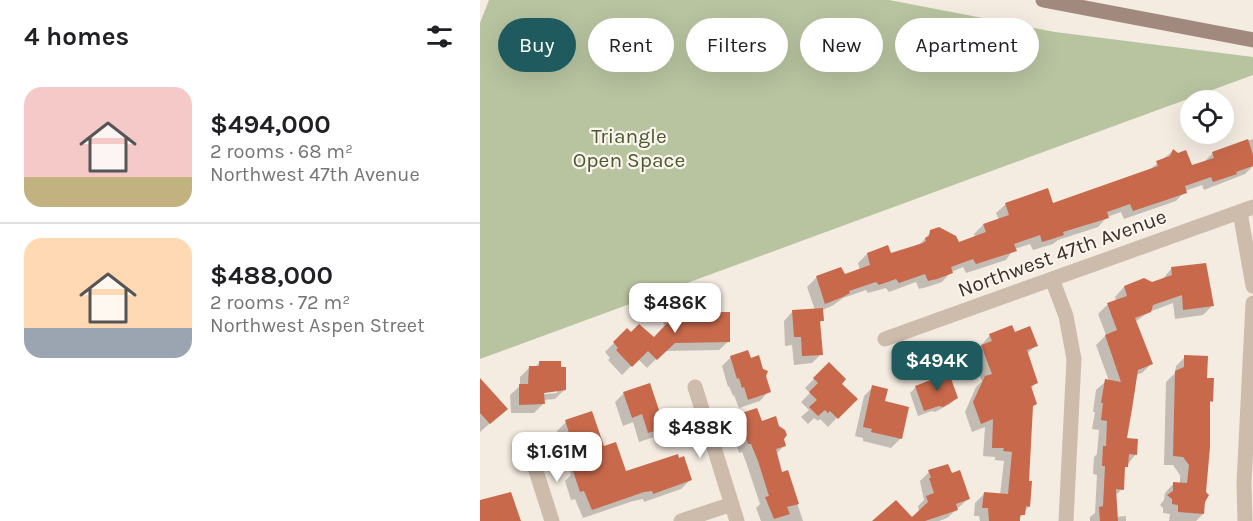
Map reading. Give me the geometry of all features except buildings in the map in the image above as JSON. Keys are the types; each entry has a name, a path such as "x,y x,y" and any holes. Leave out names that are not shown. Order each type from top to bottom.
{"main road":[{"path":"1043,0 1253,40"}],"street":[{"name":"Northwest 47th Avenue","path":"885,339 1246,209"},
{"path":"1246,209 1253,286"},
{"path":"1052,279 1066,316 1074,358 1066,521"},
{"path":"1245,521 1244,483 1253,303"},
{"path":"695,387 737,521"},
{"path":"531,455 552,521"},
{"path":"681,521 732,504"}],"green space":[{"name":"Triangle Open Space","path":"489,0 889,0 982,18 895,18 895,72 1039,72 1039,29 1253,57 1253,75 1212,90 1180,90 1180,102 480,359 480,23"}]}
